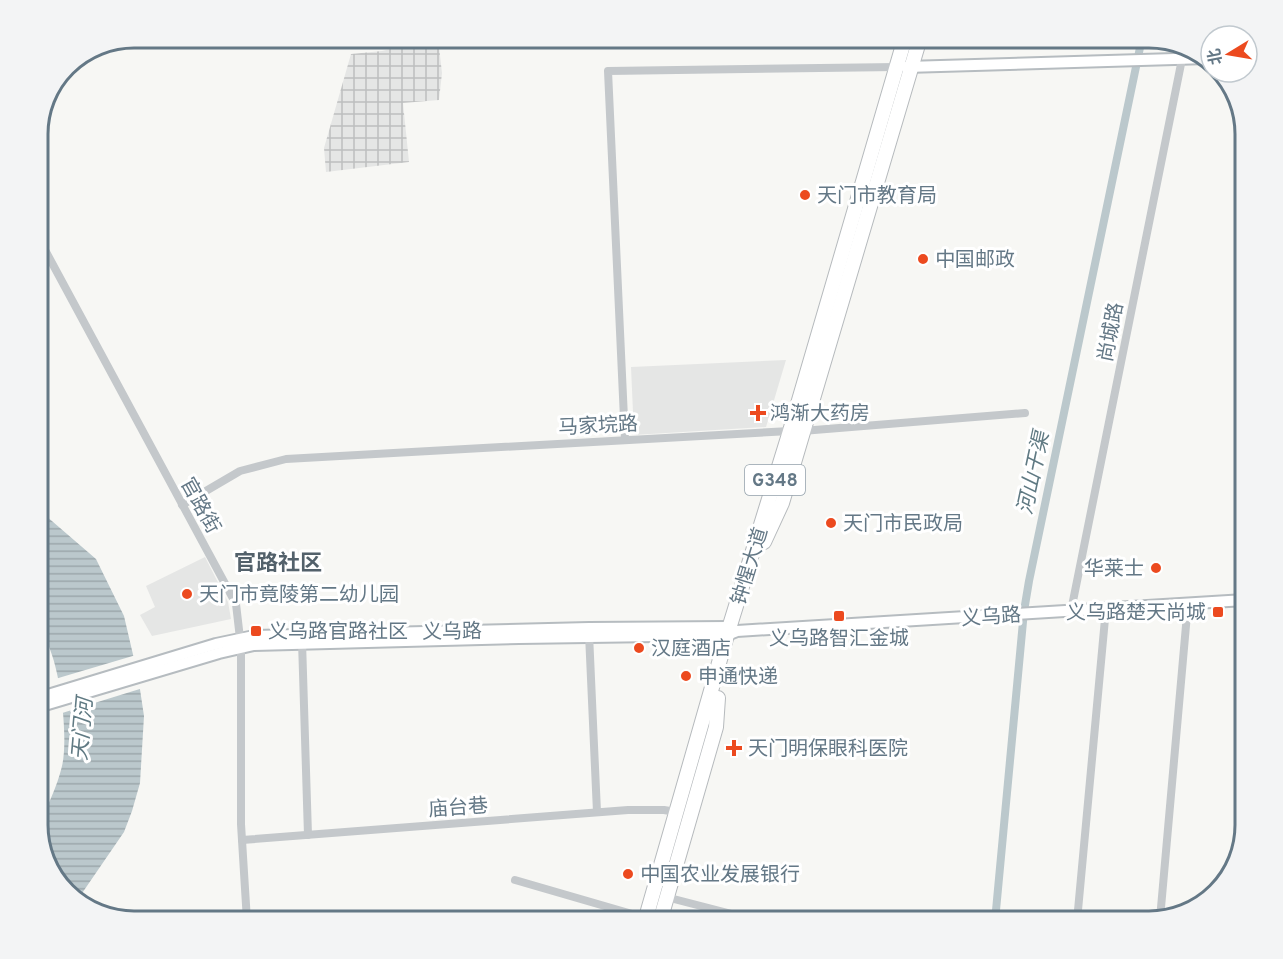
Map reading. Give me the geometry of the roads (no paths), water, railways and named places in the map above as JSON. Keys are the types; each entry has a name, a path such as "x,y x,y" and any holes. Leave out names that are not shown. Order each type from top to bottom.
{"highway":[{"path":"900,48 901,67"},
{"name":"钟惺大道","path":"830,309 868,202 904,48"},
{"name":"钟惺大道","path":"654,911 664,897 731,631 830,309 865,164 910,48"},
{"path":"901,67 913,48"},
{"name":"钟惺大道","path":"649,911 674,812 714,697"}],"main road":[{"path":"901,67 1190,59"},
{"name":"义乌路","path":"48,699 241,643 302,639 731,631 1235,601"}],"street":[{"name":"尚城路","path":"1071,610 1182,59"},
{"path":"625,440 608,70 901,67"},
{"name":"官路街","path":"48,256 182,505 231,591 239,615 242,840 246,911"},
{"name":"马家垸路","path":"182,505 240,471 278,460 304,457 794,431 1025,413"},
{"path":"1161,910 1188,603"},
{"path":"1078,911 1106,608"},
{"path":"589,632 597,812"},
{"path":"302,639 308,835"},
{"name":"庙台巷","path":"242,840 597,812 644,810 674,812"},
{"path":"515,880 617,911"},
{"path":"664,897 719,911"}],"water":[{"name":"天门河","path":"48,518 96,559 124,616 138,676 144,716 140,783 132,811 124,832 82,893 73,886 57,863 48,830 48,805 61,771 64,753 61,695 48,644"}],"waterway":[{"name":"河山干渠","path":"996,911 1024,611 1029,581 1140,48"}],"place":[{"name":"天门市教育局","path":"805,195"},
{"name":"中国邮政","path":"923,259"},
{"name":"鸿渐大药房","path":"758,413"},
{"name":"天门市民政局","path":"831,523"},
{"name":"华莱士","path":"1156,568"},
{"name":"天门市竟陵第二幼儿园","path":"187,594"},
{"name":"义乌路楚天尚城","path":"1218,612"},
{"name":"义乌路智汇金城","path":"839,616"},
{"name":"义乌路官路社区","path":"256,631"},
{"name":"汉庭酒店","path":"639,648"},
{"name":"申通快递","path":"686,676"},
{"name":"天门明保眼科医院","path":"734,748"},
{"name":"中国农业发展银行","path":"628,874"}],"district":[{"name":"官路社区","path":"278,562"}]}
